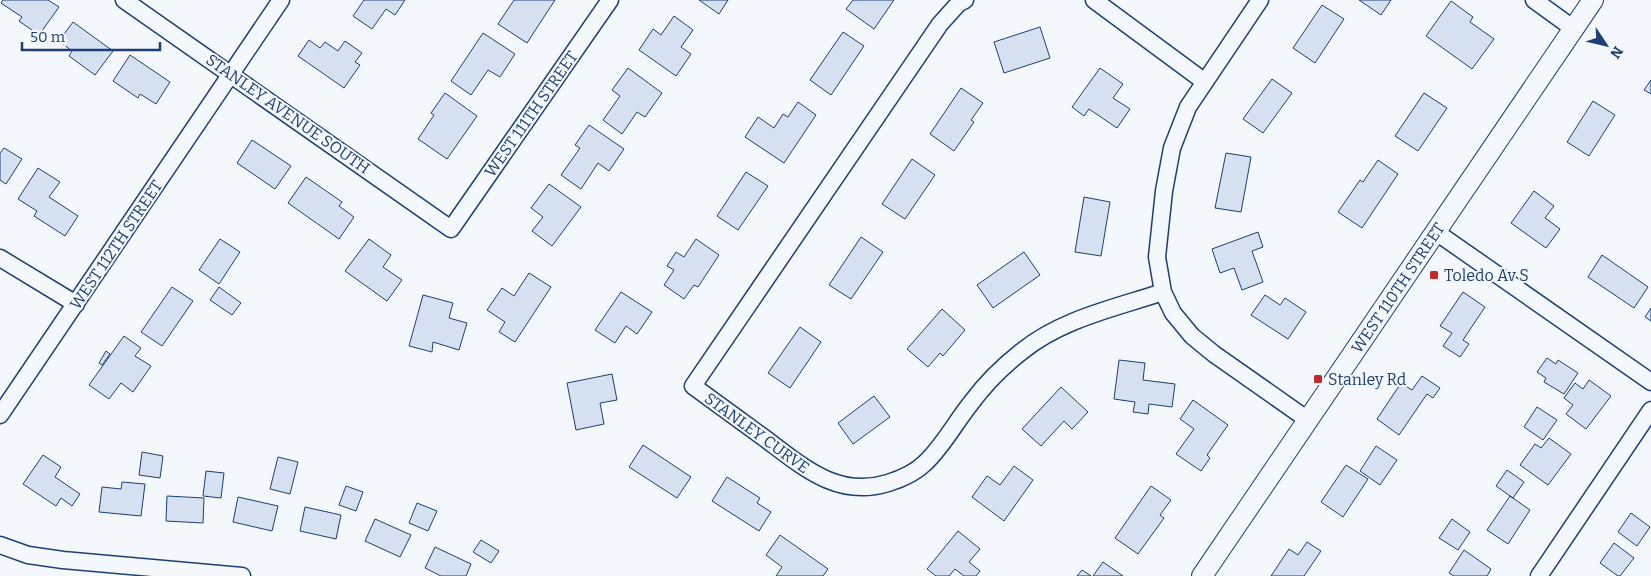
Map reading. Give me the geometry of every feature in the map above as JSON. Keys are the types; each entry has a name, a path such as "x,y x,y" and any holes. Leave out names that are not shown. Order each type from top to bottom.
{"street":[{"name":"STANLEY AVENUE SOUTH","path":"124,0 451,229"},
{"name":"WEST 112TH STREET","path":"0,415 281,0"},
{"name":"WEST 111TH STREET","path":"451,229 610,0"},
{"name":"STANLEY CURVE","path":"965,0 959,3 940,24 693,386 808,470 830,482 853,488 879,486 903,478 924,464 989,382 1022,351 1053,330 1163,292"},
{"path":"1094,0 1205,82"},
{"path":"1260,0 1188,107 1172,148 1164,191 1157,257 1163,292 1173,313 1192,336 1214,354 1308,420"},
{"path":"1534,0 1574,29"},
{"name":"WEST 110TH STREET","path":"1202,576 1593,0"},
{"path":"1436,232 1651,382"},
{"path":"0,258 76,304"},
{"path":"1539,576 1651,410"},
{"path":"0,546 28,554 63,560 242,576"}],"building":[{"path":"3,0 48,0 59,7 39,35 19,21 22,17 1,3"},
{"path":"364,0 405,0 395,15 386,9 372,29 353,16"},
{"path":"514,0 555,0 527,43 498,24"},
{"path":"699,0 728,0 719,14"},
{"path":"853,0 894,0 874,29 846,9"},
{"path":"1359,0 1391,0 1381,15"},
{"path":"1451,1 1473,17 1470,22 1494,39 1472,69 1426,36"},
{"path":"1322,5 1344,19 1315,63 1293,48"},
{"path":"674,16 693,30 681,47 691,54 676,76 639,50 653,29 661,35"},
{"path":"73,22 113,51 95,75 69,56 72,51 59,41"},
{"path":"1040,27 1050,58 1004,73 994,42"},
{"path":"843,32 864,46 831,95 810,80"},
{"path":"483,33 515,54 500,77 488,70 471,95 451,81"},
{"path":"309,40 320,48 325,42 338,51 345,41 362,53 355,62 360,65 344,88 298,56"},
{"path":"130,55 170,82 156,104 140,94 138,98 113,81"},
{"path":"628,68 662,93 645,117 637,112 622,134 603,120 620,96 612,90"},
{"path":"1100,68 1123,84 1113,98 1130,109 1117,128 1089,109 1084,116 1072,107"},
{"path":"1272,79 1292,93 1263,133 1243,119"},
{"path":"1651,80 1651,94 1644,90"},
{"path":"961,88 983,103 971,120 974,122 954,151 930,134"},
{"path":"445,93 477,116 447,159 418,139 434,115 431,113"},
{"path":"1424,93 1447,108 1418,151 1395,136"},
{"path":"1593,101 1615,115 1589,156 1567,142"},
{"path":"798,102 816,115 784,163 745,137 758,117 774,128 783,114 788,117"},
{"path":"589,125 624,149 609,171 598,163 581,189 561,175 580,148 575,145"},
{"path":"252,140 291,166 275,189 237,163"},
{"path":"4,148 22,159 6,184 0,180 0,153"},
{"path":"1226,153 1251,157 1241,212 1215,208"},
{"path":"912,159 935,175 905,219 882,204"},
{"path":"1378,160 1398,174 1362,228 1338,212 1360,180 1363,182"},
{"path":"38,168 60,182 49,197 78,216 65,236 34,216 37,211 18,199"},
{"path":"746,172 768,186 738,230 717,216"},
{"path":"306,177 342,202 339,206 354,217 339,239 288,203"},
{"path":"549,184 581,207 552,246 532,231 543,217 531,208"},
{"path":"1534,191 1554,206 1545,218 1560,229 1546,248 1511,223"},
{"path":"1084,197 1110,202 1101,256 1075,252"},
{"path":"1258,232 1263,247 1252,251 1263,282 1242,290 1234,268 1220,273 1212,249"},
{"path":"861,237 883,252 851,299 829,285"},
{"path":"220,239 240,252 219,284 199,270"},
{"path":"369,239 391,255 383,267 402,280 387,301 345,271"},
{"path":"696,239 719,255 698,287 694,285 684,299 664,285 674,270 667,266 676,252 684,257"},
{"path":"1024,252 1040,275 993,308 977,285"},
{"path":"1602,255 1648,287 1634,308 1588,277"},
{"path":"529,273 551,287 515,342 499,332 505,322 487,310 502,288 514,296"},
{"path":"172,287 193,301 162,346 141,332"},
{"path":"219,287 241,303 232,315 210,300"},
{"path":"621,292 652,312 637,334 626,326 615,343 595,330"},
{"path":"1463,292 1485,307 1463,340 1469,344 1460,357 1443,346 1452,333 1440,326"},
{"path":"423,295 453,303 449,318 467,323 459,350 433,342 432,352 409,346"},
{"path":"1265,295 1280,305 1285,298 1306,312 1288,339 1251,315"},
{"path":"1651,308 1651,321 1645,317"},
{"path":"942,309 965,330 943,356 940,353 928,367 907,349"},
{"path":"800,327 821,342 790,388 768,373"},
{"path":"124,336 141,348 135,356 151,366 133,392 121,383 109,399 89,385"},
{"path":"106,351 110,354 102,365 99,363"},
{"path":"1547,358 1556,364 1558,360 1578,373 1564,394 1544,382 1546,378 1537,372"},
{"path":"1119,360 1145,363 1143,380 1175,384 1172,407 1149,404 1148,414 1133,412 1135,402 1114,399"},
{"path":"612,374 617,400 600,403 604,424 576,430 567,383"},
{"path":"1422,376 1440,388 1433,398 1427,394 1399,435 1377,419 1401,383 1412,390"},
{"path":"1589,380 1611,396 1586,429 1566,414 1573,405 1564,398 1575,383 1583,389"},
{"path":"1061,387 1088,412 1072,429 1064,421 1041,446 1022,429"},
{"path":"874,396 890,417 853,444 838,423"},
{"path":"1193,400 1228,425 1207,455 1210,458 1201,471 1176,454 1194,429 1180,419"},
{"path":"1537,407 1557,420 1543,440 1524,427"},
{"path":"1549,438 1571,454 1548,485 1520,465 1535,444 1541,448"},
{"path":"643,445 691,477 677,498 629,467"},
{"path":"1376,446 1397,460 1380,485 1360,471"},
{"path":"142,452 163,456 160,478 139,475"},
{"path":"43,455 61,467 55,477 80,494 72,506 61,498 56,506 23,484"},
{"path":"278,457 298,462 290,494 270,489"},
{"path":"1346,465 1368,479 1343,517 1321,502"},
{"path":"1014,466 1033,480 1004,521 972,497 987,476 1000,485"},
{"path":"1507,470 1524,482 1513,498 1496,486"},
{"path":"206,471 224,473 221,498 203,496"},
{"path":"727,477 760,498 757,503 771,512 759,531 712,501"},
{"path":"122,482 145,484 141,516 99,512 102,487 121,489"},
{"path":"346,486 363,492 356,511 339,505"},
{"path":"1151,486 1171,500 1160,515 1164,518 1138,554 1115,538"},
{"path":"167,496 204,498 203,523 166,521"},
{"path":"1510,496 1530,510 1508,544 1487,530"},
{"path":"238,497 278,506 272,531 233,522"},
{"path":"417,503 437,511 428,531 409,523"},
{"path":"305,507 341,515 336,539 300,531"},
{"path":"1631,513 1650,527 1637,546 1618,532"},
{"path":"375,519 411,535 400,557 365,541"},
{"path":"1452,519 1470,532 1458,550 1439,538"},
{"path":"958,531 980,549 969,562 980,571 976,576 964,576 955,569 949,576 936,576 927,569"},
{"path":"780,535 828,569 823,576 776,576 782,567 766,555"},
{"path":"481,540 499,551 491,563 473,552"},
{"path":"1307,542 1321,551 1304,576 1271,576 1289,549 1298,555"},
{"path":"1614,543 1634,558 1620,576 1600,563"},
{"path":"435,547 471,564 466,576 441,576 425,568"},
{"path":"1464,550 1491,569 1487,576 1454,576 1449,573"},
{"path":"1103,562 1123,576 1093,576"},
{"path":"1082,570 1091,576 1077,576"}],"place":[{"name":"Toledo Av S","path":"1434,275"},
{"name":"Stanley Rd","path":"1318,379"}]}
